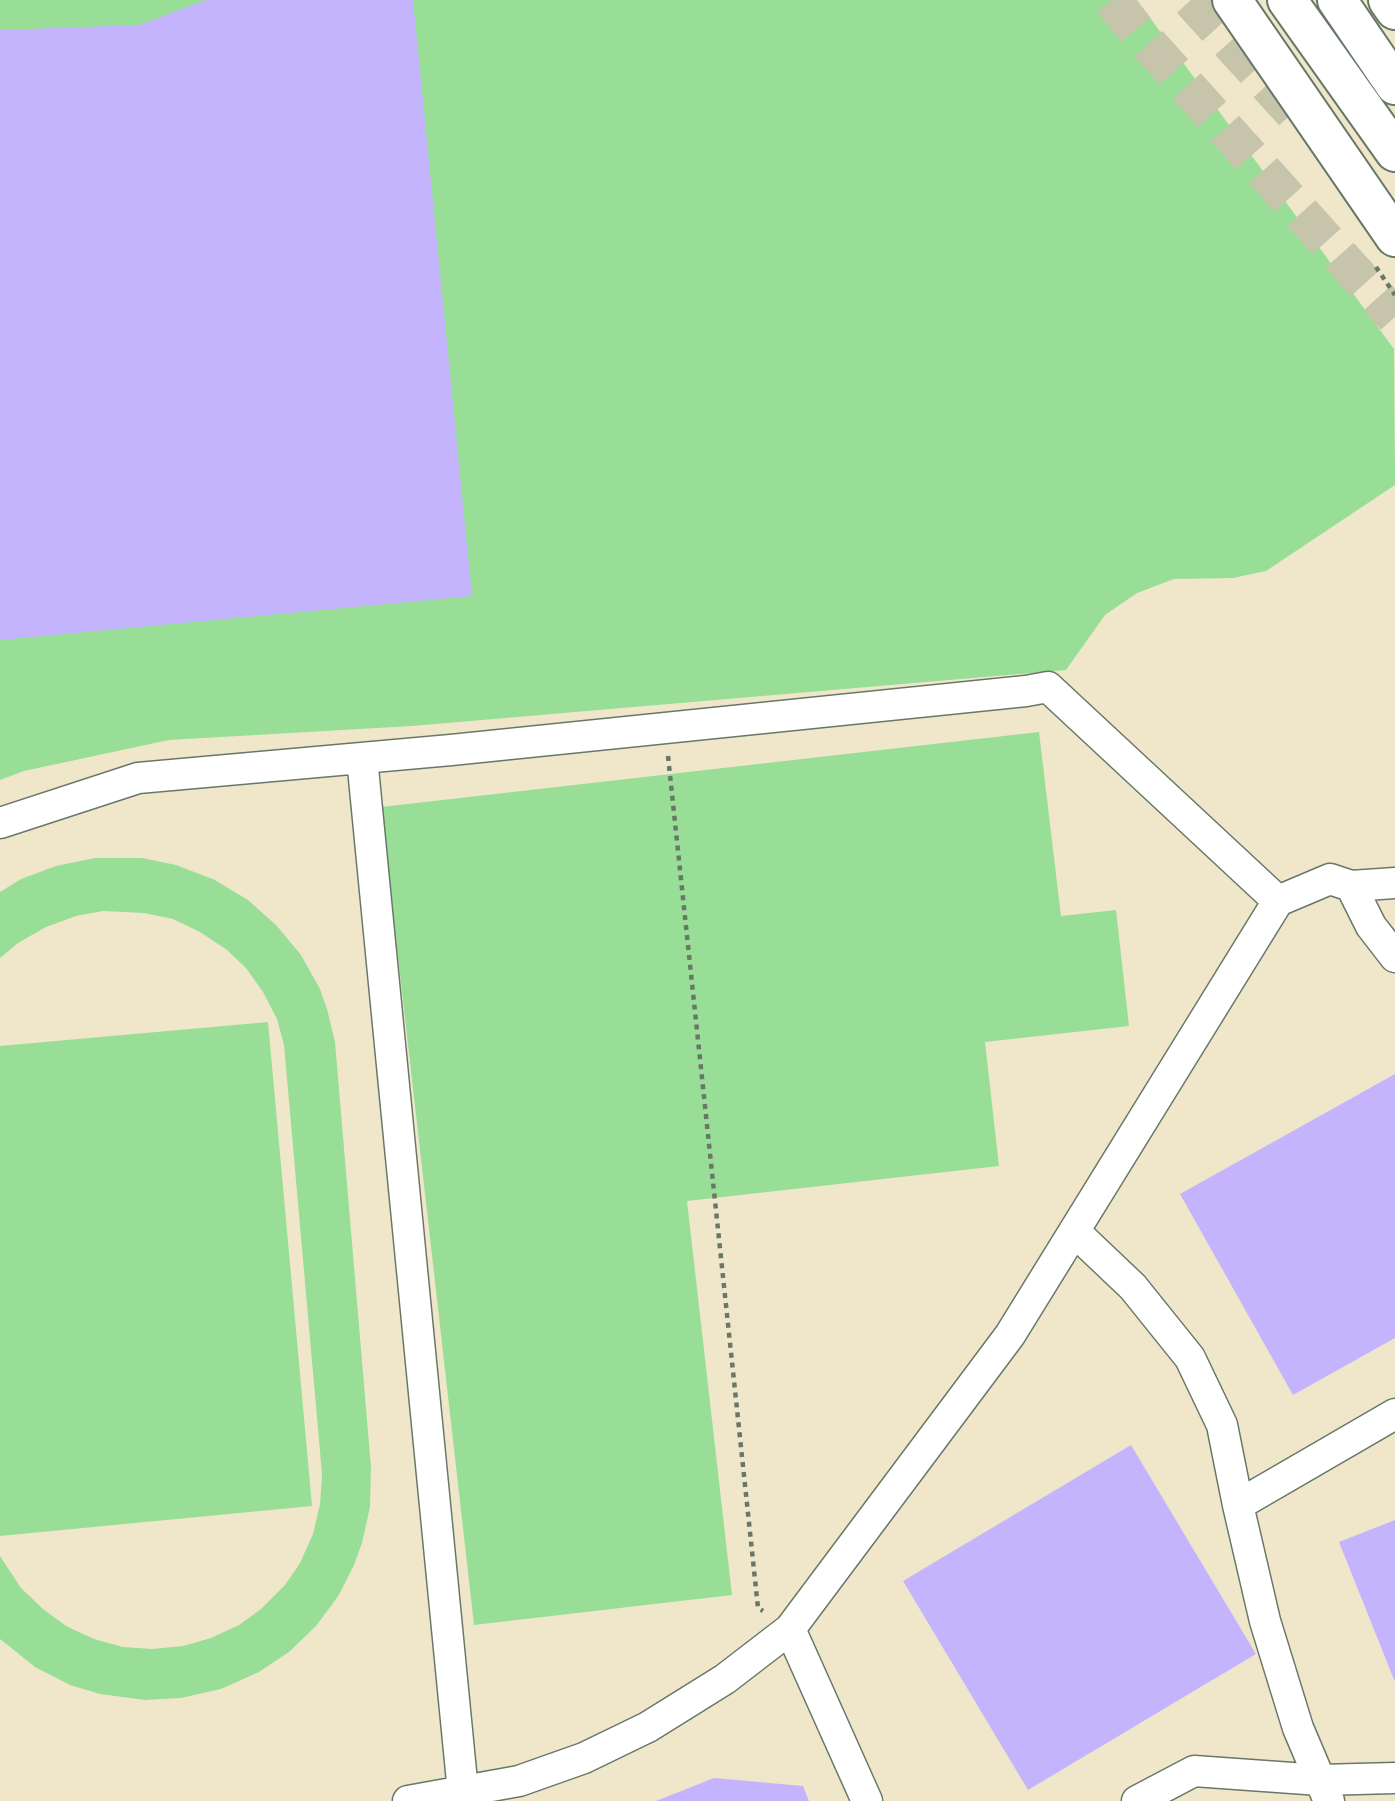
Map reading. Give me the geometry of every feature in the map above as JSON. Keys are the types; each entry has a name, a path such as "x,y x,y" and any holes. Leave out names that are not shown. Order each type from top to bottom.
{"main road":[{"path":"1232,0 1395,237"},
{"path":"1287,0 1393,149"},
{"path":"1337,0 1395,85"},
{"path":"1388,0 1395,10"}],"street":[{"path":"0,823 138,778 362,758 1048,687 1278,901"},
{"path":"362,758 463,1792"},
{"path":"417,1800 463,1792 524,1791 648,1727 725,1679 790,1629 1010,1335 1278,901 1330,879 1351,886 1395,883"},
{"path":"1351,886 1371,926 1395,957"},
{"path":"1074,1231 1133,1287 1190,1358 1222,1425 1265,1621 1298,1728 1324,1790"},
{"path":"1238,1504 1395,1414"},
{"path":"790,1629 867,1801"},
{"path":"1137,1801 1194,1771 1324,1790 1395,1778"}],"path":[{"path":"665,727 758,1608 790,1629"}],"green space":[{"path":"0,0 1137,0 1394,349 1395,485 1266,571 1233,578 1174,579 1137,593 1105,615 1066,670 412,726 169,740 24,771 0,780"},
{"path":"1039,732 1061,916 1116,910 1129,1026 985,1042 999,1166 687,1201 732,1595 474,1625 381,807"},
{"path":"95,858 142,858 176,865 215,880 248,900 277,926 301,955 320,989 335,1042 371,1467 370,1507 362,1543 339,1595 316,1626 289,1652 259,1672 221,1689 181,1698 145,1700 100,1694 70,1685 35,1667 0,1639 0,1556 21,1588 43,1609 66,1626 94,1639 123,1647 152,1649 183,1646 211,1638 239,1625 261,1609 285,1585 300,1563 313,1534 320,1504 322,1475 284,1045 277,1019 263,992 246,968 227,950 200,932 173,919 144,913 103,911 76,916 46,927 18,943 0,958 0,892 21,879 56,866"},
{"path":"268,1022 312,1506 0,1536 0,1046"}],"building":[{"path":"206,0 413,0 472,596 0,640 0,30 139,25"},
{"path":"1395,1074 1395,1338 1293,1395 1180,1194"},
{"path":"1131,1445 1256,1654 1028,1790 903,1581"},
{"path":"1395,1520 1395,1682 1339,1542"},
{"path":"714,1778 803,1786 809,1801 656,1801"}],"tunnel":[{"path":"1112,0 1395,317"},
{"path":"1191,0 1300,120"}]}
